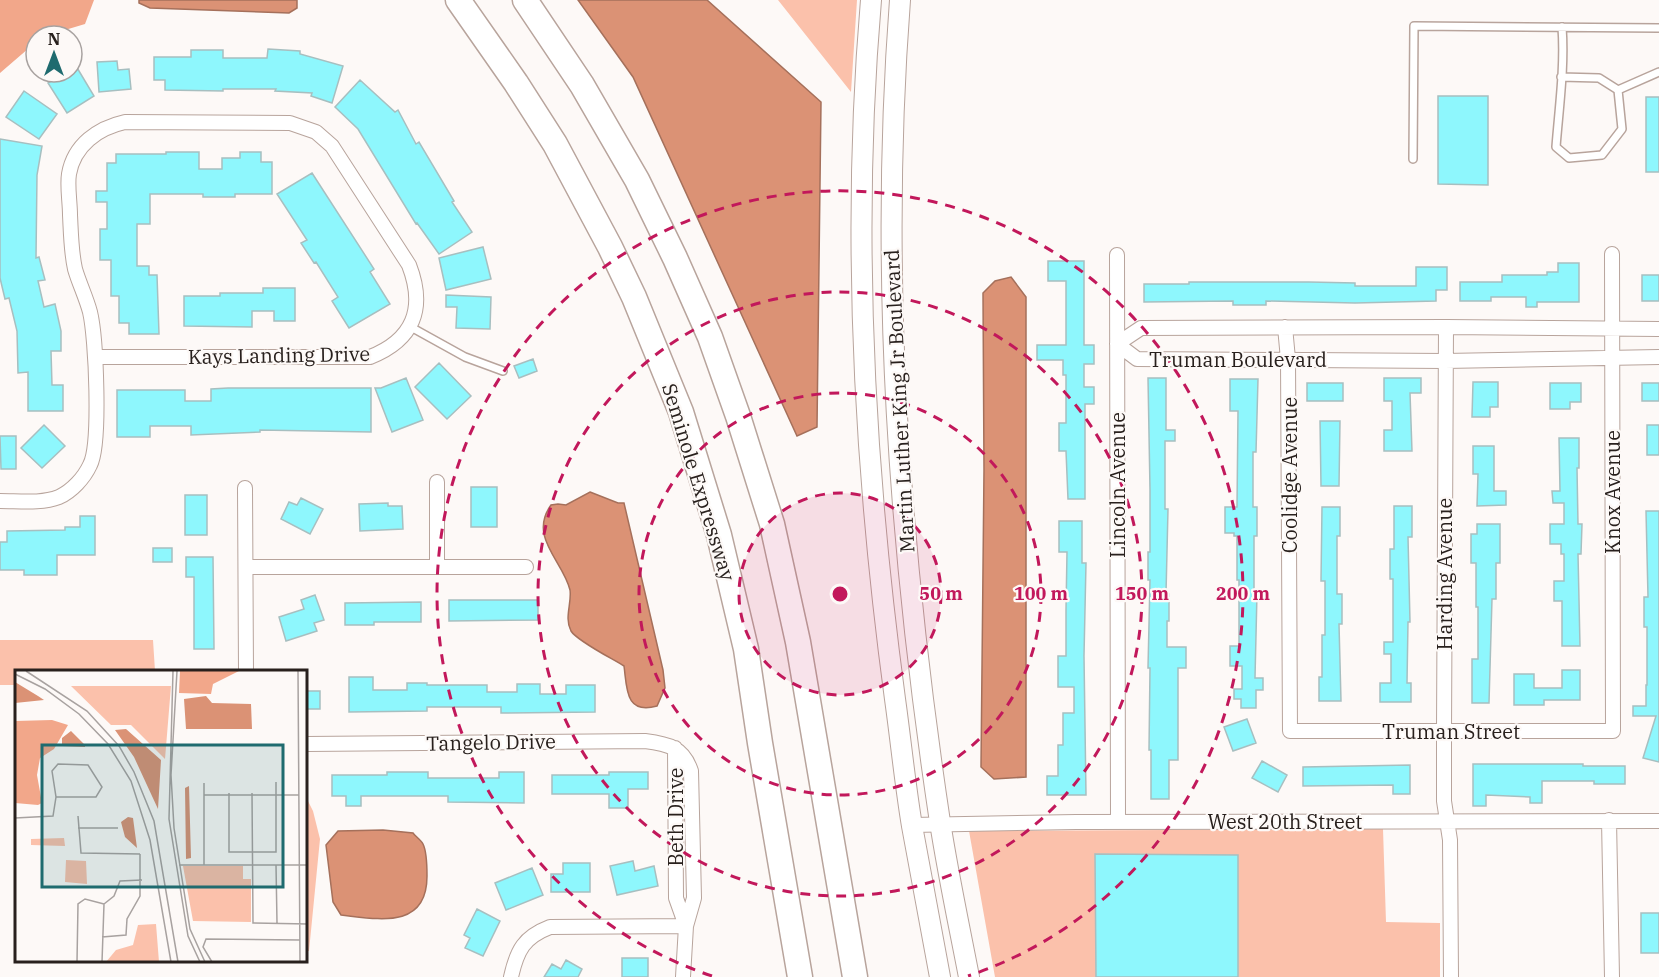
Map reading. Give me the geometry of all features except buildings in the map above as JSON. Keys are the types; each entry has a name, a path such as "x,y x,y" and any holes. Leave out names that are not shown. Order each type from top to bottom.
{"highway":[{"name":"Seminole Expressway","path":"458,0 516,83 549,136 605,236 634,297 681,412 719,535 746,649 800,977"},
{"path":"525,0 582,85 637,180 710,337 738,416 772,524 798,642 855,977"}],"main road":[{"name":"Martin Luther King Jr Boulevard","path":"871,0 864,141 863,329 873,505 888,649 912,825 940,977"},
{"name":"Martin Luther King Jr Boulevard","path":"900,0 891,201 891,299 898,451 911,603 940,823 969,977"}],"street":[{"name":"Kays Landing Drive","path":"0,501 37,501 59,496 79,482 92,464 96,435 96,357 90,313 75,269 71,242 69,175 74,156 86,141 108,126 125,122 290,123 316,132 332,146 409,265 417,284 415,313 404,336 387,350 370,357 96,357"},
{"name":"Knox Avenue","path":"1612,254 1613,731"},
{"name":"Lincoln Avenue","path":"1117,255 1118,822"},
{"name":"Coolidge Avenue","path":"1285,327 1288,359 1290,731"},
{"name":"Harding Avenue","path":"1446,327 1444,801 1450,840 1451,977"},
{"name":"Truman Boulevard","path":"1659,329 1141,328 1117,344 1137,359 1445,361 1659,357"},
{"path":"436,567 437,482"},
{"path":"245,488 246,670"},
{"path":"246,567 526,567"},
{"name":"Truman Street","path":"1290,731 1613,731"},
{"name":"Tangelo Drive","path":"308,744 645,741 675,748"},
{"name":"Beth Drive","path":"675,748 687,758 692,771 694,898 686,926 683,977"},
{"name":"West 20th Street","path":"912,825 1447,820 1659,821"},
{"path":"1609,820 1612,977"},
{"path":"511,977 521,946 535,933 550,927 686,926"}],"lane":[{"path":"1413,159 1414,26 1659,28"},
{"path":"1562,27 1556,147 1569,158 1602,155 1622,129 1618,90"},
{"path":"1618,90 1659,72"},
{"path":"1561,77 1599,78 1618,90"},
{"path":"409,326 465,357 503,371"}],"shaded area":[{"path":"0,0 94,0 85,24 24,24 24,52 0,73"},
{"path":"139,0 297,0 297,8 289,13 150,8 139,3"},
{"path":"578,0 707,0 821,102 817,427 797,436 633,77"},
{"path":"778,0 857,0 851,92"},
{"path":"1011,277 1026,297 1026,777 994,779 981,767 983,293 995,281"},
{"path":"590,492 618,503 624,503 663,670 665,688 657,706 639,707 633,703 627,691 624,666 580,640 569,626 570,590 549,549 543,528 551,505 566,505"},
{"path":"0,640 153,640 155,670 15,670 15,685 0,685"},
{"path":"308,801 320,839 308,951"},
{"path":"1383,829 1386,922 1440,923 1440,977 995,977 969,831"},
{"path":"383,830 413,833 422,843 427,864 425,893 419,905 410,913 398,917 384,919 341,915 333,902 326,845 338,831"}]}
